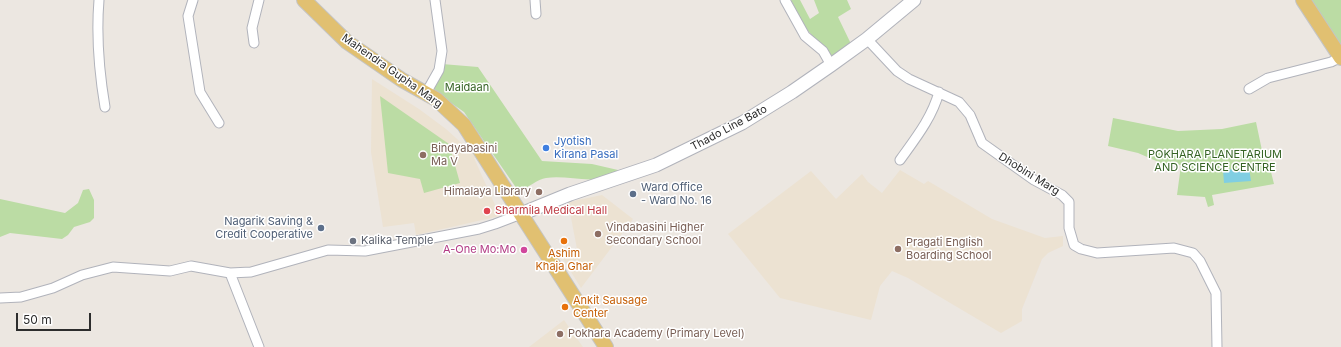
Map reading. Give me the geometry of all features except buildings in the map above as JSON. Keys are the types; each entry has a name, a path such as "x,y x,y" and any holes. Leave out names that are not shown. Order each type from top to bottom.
{"main road":[{"name":"Mahendra Gupha Marg","path":"304,0 348,42 402,80 436,99 464,125 606,347"},
{"name":"Thado Line Bato","path":"521,214 570,194 656,164 742,124 792,92 867,39 914,0"},
{"path":"1303,0 1341,57"}],"street":[{"path":"99,0 99,68 105,107"},
{"path":"193,0 188,16 200,92 219,123"},
{"path":"254,43 252,28 259,0"},
{"path":"426,94 438,70 442,52 435,0"},
{"path":"535,0 536,14"},
{"path":"785,0 806,36 823,51 831,64"},
{"name":"Dhobini Marg","path":"867,39 897,71 910,79 959,102 970,115 982,144 1034,180 1062,195 1068,202 1069,228 1074,245 1081,249 1097,253 1174,248 1193,253 1200,261 1216,293 1217,347"},
{"path":"1249,89 1268,78 1331,62 1341,57"},
{"path":"900,160 926,123 939,92"},
{"path":"0,298 21,297 53,288 82,275 113,267 170,271 191,266 230,273 251,272 328,250 365,251 479,229 521,214"},
{"path":"230,273 259,347"}],"shaded area":[{"name":"Bindyabasini Ma V","path":"372,79 419,109 446,129 477,157 474,158 500,216 416,235 414,223 383,227 371,152"},
{"name":"Pragati English Boarding School","path":"900,170 924,184 928,181 992,219 1045,238 1063,236 1063,246 1048,253 1042,259 1022,309 1022,321 1001,333 908,278 892,271 880,286 871,320 780,298 728,234 811,171 836,199 862,174 868,182 882,193"},
{"name":"Vindabasini Higher Secondary School","path":"602,195 633,219 581,288 563,259 577,249 568,202"},
{"name":"Pokhara Academy (Primary Level)","path":"564,320 583,347 529,347"}],"green space":[{"path":"791,0 800,0 810,19 819,13 814,0 847,0 851,9 838,17 852,46 832,59 804,26"},
{"path":"1310,0 1341,0 1341,44 1329,32"},
{"name":"Maidaan","path":"442,64 478,67 542,161 592,164 618,170 602,178 593,179 546,178 519,192 464,112 430,88"},
{"path":"380,96 449,144 460,183 424,193 420,179 388,173"},
{"name":"POKHARA PLANETARIUM AND SCIENCE CENTRE","path":"1113,118 1178,131 1222,129 1256,122 1264,160 1268,160 1274,184 1212,195 1214,205 1208,207 1205,197 1177,195 1181,165 1161,163 1138,153 1108,146"},
{"path":"89,189 94,200 94,218 90,222 74,227 68,235 62,239 10,233 0,237 0,199 65,213 78,203 83,190"}],"water":[{"path":"1249,168 1251,181 1224,183 1223,170"}],"place":[{"name":"Jyotish Kirana Pasal","path":"546,148"},
{"name":"Bindyabasini Ma V","path":"423,155"},
{"name":"Himalaya Library","path":"539,192"},
{"name":"Ward Office - Ward No. 16","path":"633,194"},
{"name":"Sharmila Medical Hall","path":"487,211"},
{"name":"Nagarik Saving & Credit Cooperative","path":"321,228"},
{"name":"Vindabasini Higher Secondary School","path":"598,234"},
{"name":"Kalika Temple","path":"353,241"},
{"name":"Ashim Khaja Ghar","path":"564,241"},
{"name":"Pragati English Boarding School","path":"898,249"},
{"name":"A-One Mo:Mo","path":"524,250"},
{"name":"Ankit Sausage Center","path":"565,307"},
{"name":"Pokhara Academy (Primary Level)","path":"560,334"}]}
